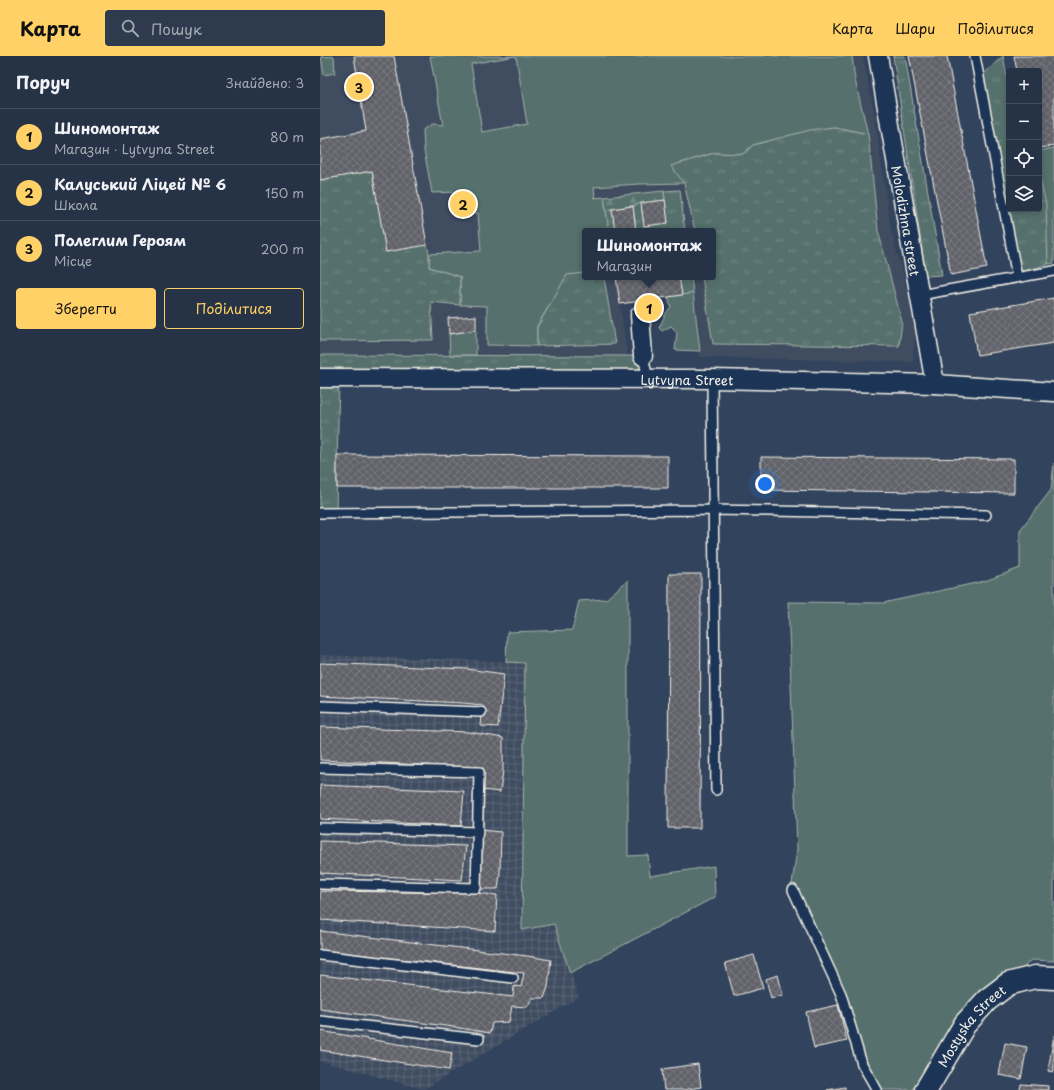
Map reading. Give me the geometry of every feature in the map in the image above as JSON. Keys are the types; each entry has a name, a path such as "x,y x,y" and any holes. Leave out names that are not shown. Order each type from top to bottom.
{"main road":[{"name":"Mostyska Street","path":"926,1090 965,1024 987,1000 1008,984 1035,977 1054,978"}],"street":[{"name":"Molodizhna street","path":"878,56 935,384"},
{"path":"640,315 643,356"},
{"name":"Lytvyna Street","path":"320,378 712,379 935,384 1054,392"}],"lane":[{"path":"975,56 1017,277"},
{"path":"920,295 1054,271"},
{"path":"643,356 648,379"},
{"path":"712,379 716,790"},
{"path":"320,513 713,510 986,515"},
{"path":"320,706 481,712"},
{"path":"320,768 479,772 476,888 320,884"},
{"path":"320,828 478,832"},
{"path":"793,890 841,994 862,1064 877,1090"},
{"path":"320,955 513,978"},
{"path":"320,1021 479,1039"}],"shaded area":[{"path":"320,56 863,56 874,112 891,230 916,324 913,362 700,357 691,280 716,280 716,228 685,228 679,190 605,197 609,228 582,228 582,280 616,280 627,356 476,355 476,316 448,318 450,355 320,355"},
{"path":"320,655 525,662 522,930 554,924 579,997 424,1089 320,1061"}],"green space":[{"path":"334,56 335,73 324,75 321,57"},
{"path":"430,56 515,56 471,64 482,132 527,124 516,56 852,56 855,80 868,134 834,127 753,145 743,154 714,153 672,166 684,183 594,187 595,196 593,198 604,197 609,228 582,228 582,274 567,276 537,326 537,346 487,345 487,306 460,305 460,277 429,267 429,254 481,251 478,213 460,215 456,193 458,192 432,193 424,150 423,130 432,124 443,125"},
{"path":"893,56 905,56 942,275 926,276"},
{"path":"1003,56 1006,71 1006,202 981,76"},
{"path":"834,127 868,134 878,230 902,322 899,346 713,344 702,280 716,280 716,228 694,228 684,183 671,166 714,153 743,154 753,145 810,130"},
{"path":"1054,148 1054,263 1048,264 1041,212 1042,150"},
{"path":"372,171 427,245 429,267 460,277 460,305 431,302 433,340 320,341 320,180"},
{"path":"1042,187 1046,204 1048,264 1020,273 1008,212 1042,212"},
{"path":"680,190 685,228 636,228 633,206 641,203 644,226 668,223 664,191"},
{"path":"664,191 665,200 606,210 604,197"},
{"path":"612,209 615,228 609,228 606,210"},
{"path":"582,273 582,280 604,280 615,344 537,346 537,327 567,275"},
{"path":"680,280 691,280 693,293 682,295"},
{"path":"693,293 700,351 675,350 677,332 671,326 662,331 659,328 666,313 671,307 668,297"},
{"path":"476,330 476,355 450,355 449,334"},
{"path":"320,355 643,356 648,379 339,379 336,513 320,513"},
{"path":"1054,463 1054,961 1031,960 1008,984 926,1090 877,1090 862,1064 841,994 793,890 792,884 797,849 788,602 883,603 985,581 1020,568 1020,530 1051,490"},
{"path":"628,580 628,856 648,855 650,876 714,866 715,897 570,973 554,924 522,930 525,663 506,662 507,632 572,630 579,601 606,599"}],"building":[{"path":"354,56 394,56 427,245 386,252 372,171 320,180 320,139 366,131"},
{"path":"909,56 947,56 987,268 951,275"},
{"path":"1014,56 1054,56 1054,146 1042,148 1042,68 1016,68"},
{"path":"665,200 668,223 644,226 641,203"},
{"path":"633,206 636,228 615,228 612,209"},
{"path":"616,280 680,280 682,295 620,304"},
{"path":"1054,298 1054,343 977,355 970,312"},
{"path":"476,316 476,330 449,334 448,318"},
{"path":"337,455 668,456 668,488 337,488"},
{"path":"761,457 1014,459 1014,493 761,490"},
{"path":"669,574 701,574 700,828 668,828"},
{"path":"320,663 467,669 504,674 498,727 481,726 483,705 320,696"},
{"path":"320,727 469,732 503,738 503,771 500,792 482,790 481,770 465,767 320,760"},
{"path":"320,785 464,791 461,826 320,819"},
{"path":"480,830 501,832 498,889 478,889"},
{"path":"320,841 466,846 462,880 320,873"},
{"path":"320,891 475,893 497,895 495,931 320,920"},
{"path":"320,931 551,960 548,987 544,998 532,998 527,1007 512,1006 509,1022 492,1023 490,1033 320,1009 320,975 513,997 514,986 521,987 524,973 320,950"},
{"path":"754,955 763,988 734,996 725,963"},
{"path":"778,975 783,995 771,998 766,979"},
{"path":"838,1005 847,1041 814,1048 806,1012"},
{"path":"320,1031 452,1053 449,1070 320,1050"},
{"path":"1054,1035 1054,1072 1048,1071"},
{"path":"1005,1043 1027,1047 1021,1079 999,1075"},
{"path":"698,1064 701,1087 683,1090 664,1090 662,1069"},
{"path":"1021,1084 1048,1086 1048,1090 1020,1090"},
{"path":"845,1087 845,1090 827,1090"}],"place":[{"name":"Полеглим Героям","path":"359,87"},
{"name":"Калуський Ліцей № 6","path":"463,204"},
{"name":"Шиномонтаж","path":"649,308"}]}
